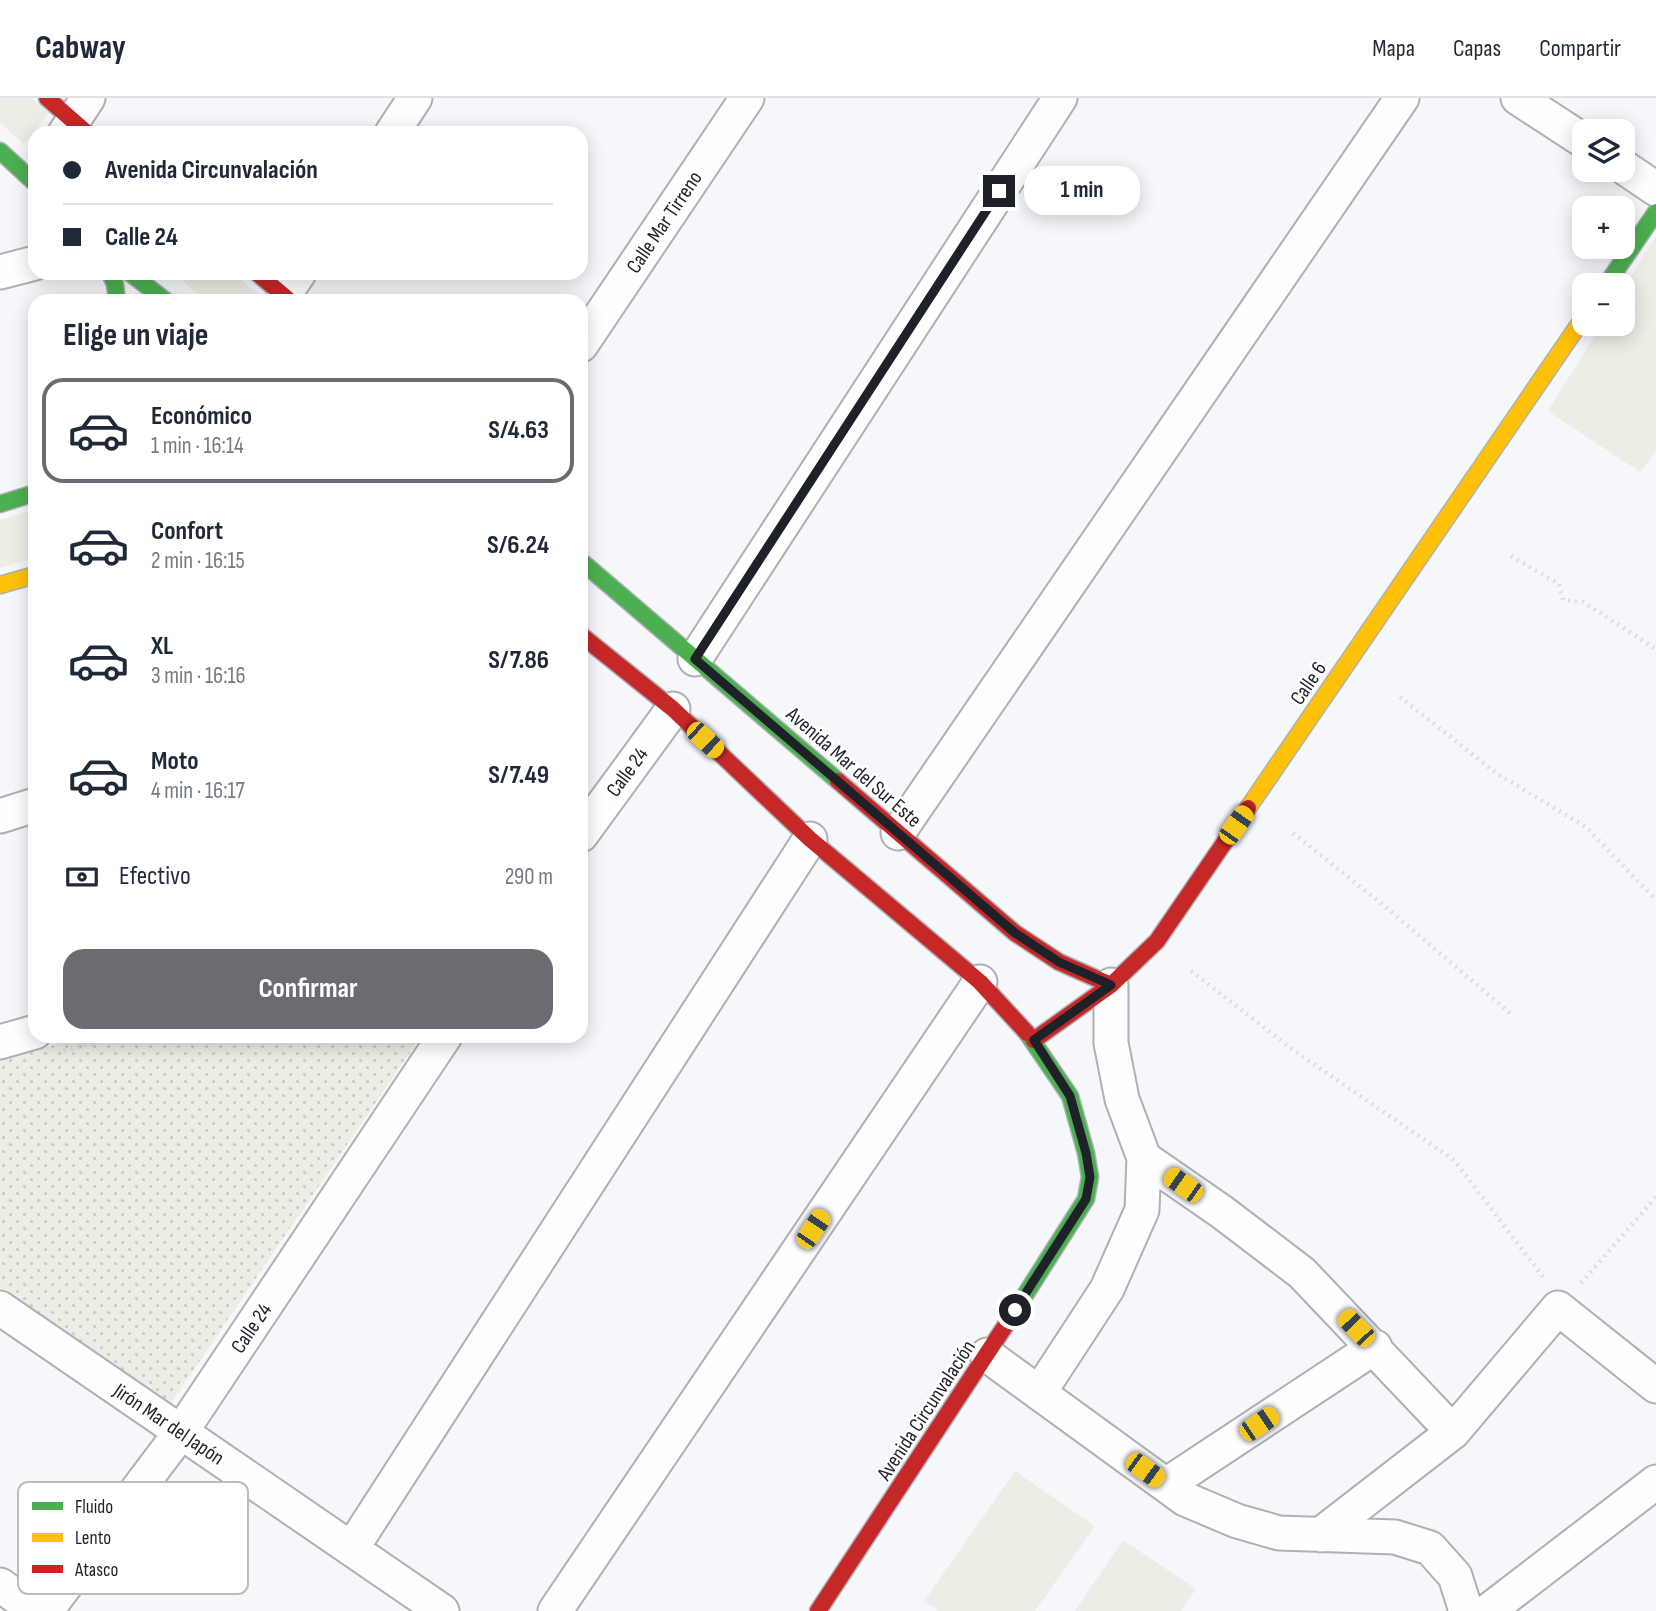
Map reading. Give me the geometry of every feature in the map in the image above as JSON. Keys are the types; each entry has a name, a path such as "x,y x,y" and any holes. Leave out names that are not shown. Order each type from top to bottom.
{"street":[{"path":"47,98 78,121"},
{"path":"397,126 415,98"},
{"name":"Calle Mar Tirreno","path":"588,335 747,98"},
{"path":"695,659 1060,98"},
{"path":"898,833 1402,98"},
{"path":"1518,98 1572,133"},
{"path":"0,151 28,175"},
{"path":"1635,174 1656,188"},
{"path":"1614,273 1656,212"},
{"path":"0,272 28,265"},
{"path":"140,280 157,294"},
{"path":"271,280 291,290"},
{"name":"Calle 6","path":"1034,1040 1111,985 1157,941 1572,335"},
{"path":"0,504 28,495"},
{"name":"Avenida Mar del Sur Este","path":"588,567 1015,933 1059,962 1111,985"},
{"path":"0,585 28,577"},
{"path":"588,643 673,709 810,839 980,982 1034,1040"},
{"name":"Calle 24","path":"588,825 673,709"},
{"path":"0,816 28,807"},
{"path":"352,1548 810,839"},
{"path":"555,1611 980,982"},
{"path":"1039,1393 1107,1289 1142,1210 1144,1158 1122,1099 1111,1043 1111,985"},
{"path":"0,1042 28,1034"},
{"name":"Avenida Circunvalación","path":"818,1611 1086,1199 1090,1177 1070,1096 1034,1040"},
{"name":"Calle 24","path":"143,1482 181,1432 439,1043"},
{"path":"1144,1158 1222,1212 1302,1273 1454,1432"},
{"name":"Jirón Mar del Japón","path":"0,1308 442,1611"},
{"path":"1320,1535 1454,1432 1558,1308 1656,1386"},
{"path":"1166,1485 1374,1347"},
{"path":"987,1355 1185,1499 1237,1521 1279,1533 1395,1537 1430,1548 1455,1576 1466,1611"},
{"path":"1488,1611 1656,1482"},
{"path":"0,1585 36,1611"},
{"name":"Calle 24","path":"46,1611 59,1594"}],"path":[{"path":"1511,556 1559,584 1563,600 1583,602 1656,649"},
{"path":"1400,697 1496,773 1586,827 1656,900"},
{"path":"1293,833 1388,909 1511,1014"},
{"path":"1191,971 1293,1051 1454,1160 1546,1280 1558,1308 1656,1197"}],"shaded area":[{"path":"0,98 31,98 49,113 39,126 28,126 28,139 24,144 0,123"},
{"path":"1656,236 1656,451 1640,472 1548,411 1595,336 1635,336 1633,273"},
{"path":"182,280 241,280 258,294 197,294"},
{"path":"28,512 28,560 0,568 0,520"},
{"path":"61,1043 416,1043 165,1412 0,1297 0,1060"},
{"path":"1015,1471 1095,1526 1035,1611 939,1611 924,1601"},
{"path":"1123,1540 1196,1589 1181,1611 1075,1611"}],"traffic: fast":[{"path":"0,151 28,177"},
{"path":"1614,273 1656,212"},
{"path":"113,280 116,294"},
{"path":"139,280 157,294"},
{"path":"0,504 28,495"},
{"path":"588,567 838,781"},
{"path":"1013,1314 1086,1199 1090,1177 1070,1096 1027,1033"}],"traffic: slow":[{"path":"1248,808 1572,335"},
{"path":"0,585 28,577"}],"traffic: jam":[{"path":"47,98 79,126"},
{"path":"265,280 282,294"},
{"path":"588,641 673,709 810,839 980,982 1027,1033"},
{"path":"838,781 1015,933 1059,962 1111,985"},
{"path":"1034,1040 1111,985 1157,941 1248,808"},
{"path":"818,1611 1013,1314"}],"route":[{"path":"999,191 695,659 1015,933 1059,962 1111,985 1034,1040 1070,1096 1090,1177 1086,1199 1015,1310"}]}
